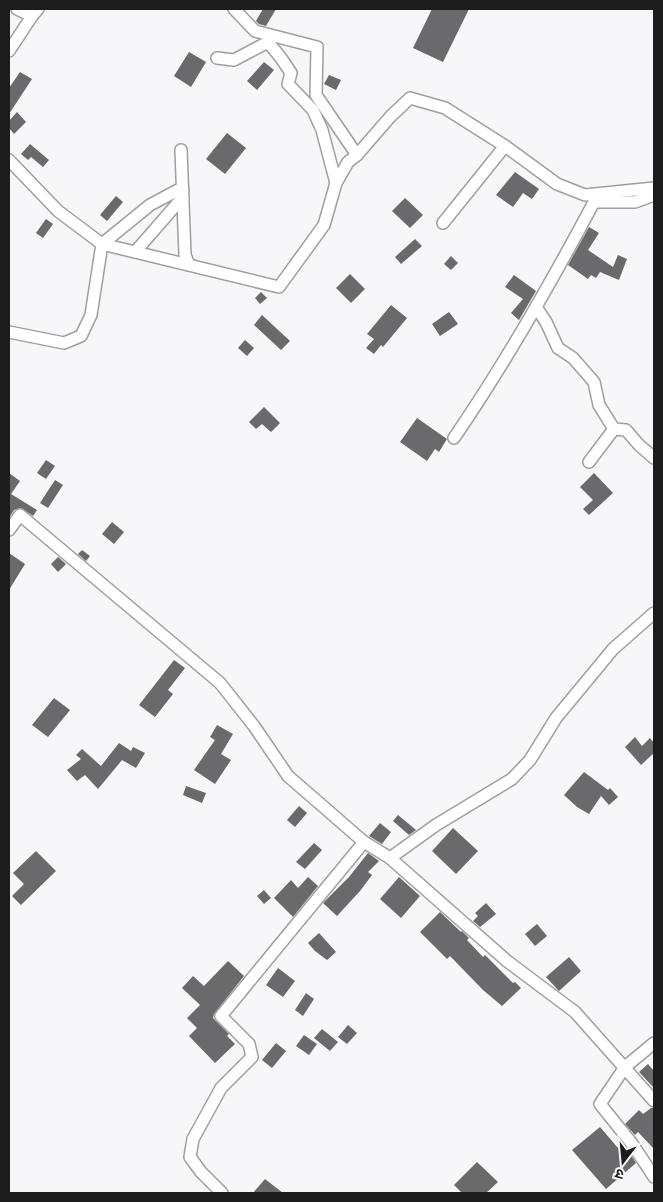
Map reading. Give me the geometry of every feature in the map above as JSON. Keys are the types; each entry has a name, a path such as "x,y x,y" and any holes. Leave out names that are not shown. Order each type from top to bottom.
{"street":[{"path":"9,51 35,12 17,9"},
{"path":"234,9 255,31 317,47 316,95 357,155"},
{"path":"217,58 234,60 268,42 291,74 288,84 313,110 322,130 336,183"},
{"path":"9,160 58,211 102,244 279,287 324,225 336,183 348,162 357,155 390,117 410,98 445,108 506,146 557,184 585,195 654,188"},
{"path":"444,223 506,146"},
{"path":"181,150 185,254 189,265"},
{"path":"9,332 64,343 81,336 91,315 102,244 150,205 178,190 183,193"},
{"path":"135,252 183,193"},
{"path":"454,438 507,356 594,202 635,202 654,196"},
{"path":"536,307 546,322 558,348 573,358 594,382 599,405 614,429"},
{"path":"614,429 626,430 654,458"},
{"path":"589,462 614,429"},
{"path":"9,530 20,515 220,683 254,726 288,776 364,842 390,858 507,962 575,1012 654,1101"},
{"path":"390,858 436,826 512,779 530,760 556,718 613,649 654,612"},
{"path":"222,1193 201,1172 190,1157 193,1139 221,1088 252,1057 249,1044 221,1016 364,842"},
{"path":"654,1043 625,1067 600,1104 633,1145 654,1177"}],"building":[{"path":"263,9 276,9 266,26 256,21"},
{"path":"432,9 469,9 443,62 413,48"},
{"path":"189,52 206,62 191,87 174,76"},
{"path":"264,62 274,70 257,90 247,81"},
{"path":"20,72 32,79 9,114 9,88"},
{"path":"329,75 341,80 336,90 324,84"},
{"path":"17,112 26,122 14,134 9,128 9,121"},
{"path":"227,133 246,148 225,174 206,159"},
{"path":"30,144 49,160 43,167 31,157 28,160 21,154"},
{"path":"515,172 539,189 532,199 523,193 513,207 496,195"},
{"path":"116,196 123,202 107,221 100,215"},
{"path":"405,198 423,215 410,228 392,211"},
{"path":"46,219 53,224 43,238 36,233"},
{"path":"589,227 599,233 588,250 613,267 618,255 627,259 619,280 600,272 596,278 591,275 588,279 568,265"},
{"path":"415,239 422,246 401,264 395,257"},
{"path":"451,256 458,263 451,270 444,264"},
{"path":"350,274 365,289 351,303 336,288"},
{"path":"514,275 536,291 519,320 511,313 523,299 505,287"},
{"path":"261,292 267,298 260,304 255,298"},
{"path":"391,305 407,318 383,347 381,345 374,354 366,348 374,339 367,334"},
{"path":"449,312 458,324 440,336 432,324"},
{"path":"262,315 290,341 281,350 254,325"},
{"path":"245,340 254,348 247,356 238,348"},
{"path":"264,407 280,423 271,432 262,424 256,429 249,422"},
{"path":"417,418 447,439 439,452 435,449 427,461 400,442"},
{"path":"46,460 55,466 46,479 37,473"},
{"path":"9,473 20,481 11,494 37,510 33,516 21,508 14,510 9,518"},
{"path":"594,473 613,493 589,515 583,509 593,500 580,487"},
{"path":"55,480 63,485 48,508 40,503"},
{"path":"112,522 124,532 114,544 102,534"},
{"path":"82,550 90,556 86,561 78,554"},
{"path":"9,553 25,564 9,590"},
{"path":"58,557 66,564 58,572 51,564"},
{"path":"174,660 185,668 168,690 173,694 155,717 139,705"},
{"path":"54,698 70,710 48,737 32,725"},
{"path":"217,725 233,734 221,754 231,760 215,784 194,770 215,740 210,737"},
{"path":"635,737 642,746 650,738 654,743 654,753 641,765 625,747"},
{"path":"119,743 131,751 133,747 145,753 136,768 122,760 98,789 85,775 77,781 67,770 81,759 76,755 82,749 101,766"},
{"path":"584,772 608,790 610,788 618,797 609,805 601,796 589,814 577,807 564,795"},
{"path":"186,786 206,793 202,803 183,795"},
{"path":"299,806 307,813 295,827 287,820"},
{"path":"398,815 416,830 409,835 393,821"},
{"path":"380,823 391,832 382,844 369,836"},
{"path":"453,828 478,851 456,874 432,851"},
{"path":"314,843 322,850 305,869 296,862"},
{"path":"36,851 56,871 21,905 12,896 24,884 13,873"},
{"path":"368,853 379,861 368,872 372,875 360,891 337,916 323,903 349,877"},
{"path":"308,877 318,886 293,917 274,898 291,880 298,888"},
{"path":"399,877 420,896 401,918 380,899"},
{"path":"264,890 271,898 264,904 257,896"},
{"path":"486,903 496,914 480,927 473,921 478,916 475,913"},
{"path":"440,912 469,938 467,940 483,957 485,955 513,983 515,982 521,988 502,1006 483,990 450,956 447,959 420,932"},
{"path":"537,924 547,936 535,946 525,934"},
{"path":"319,933 336,952 327,960 308,943"},
{"path":"569,957 581,971 559,991 546,977"},
{"path":"228,961 244,976 214,1014 213,1018 229,1034 227,1036 235,1044 215,1063 189,1036 197,1028 187,1018 200,1005 182,988 193,976 204,986"},
{"path":"278,968 295,981 283,997 266,985"},
{"path":"306,993 314,999 303,1016 295,1010"},
{"path":"348,1025 357,1033 347,1044 338,1037"},
{"path":"322,1029 338,1042 330,1051 314,1038"},
{"path":"304,1035 317,1044 309,1055 296,1046"},
{"path":"276,1043 286,1051 272,1068 262,1060"},
{"path":"648,1064 654,1071 654,1088 639,1072"},
{"path":"654,1108 654,1149 638,1132 635,1135 625,1124 639,1110 643,1114"},
{"path":"600,1127 624,1155 629,1152 636,1163 606,1189 572,1150"},
{"path":"477,1162 498,1182 486,1193 462,1193 454,1185"},
{"path":"265,1179 283,1193 253,1193"}]}
